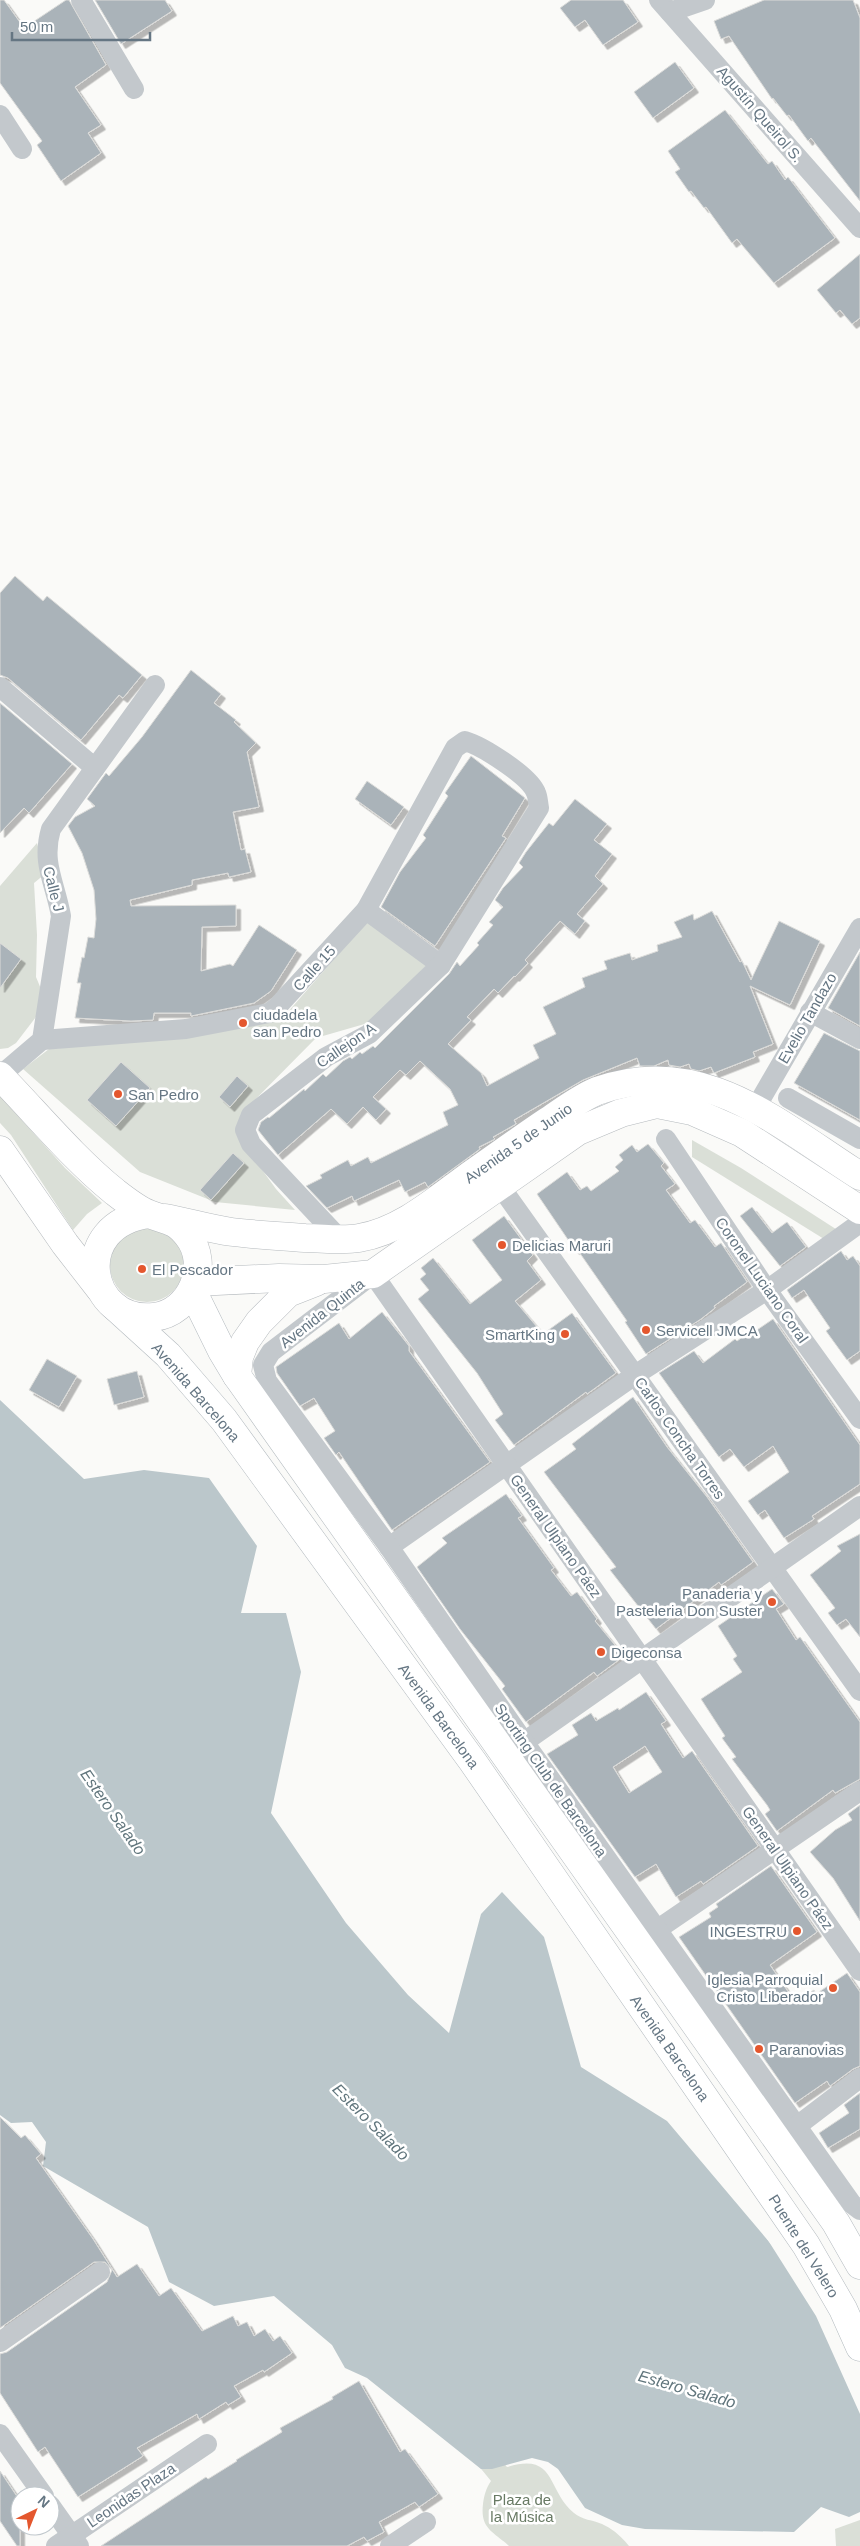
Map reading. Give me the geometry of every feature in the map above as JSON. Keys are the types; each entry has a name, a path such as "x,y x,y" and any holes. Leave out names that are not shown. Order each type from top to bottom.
{"main road":[{"path":"0,1076 115,1192 157,1216 178,1225 193,1244 198,1267 194,1286 177,1307 155,1317 139,1317 124,1312 107,1297 97,1277 96,1261 99,1246 107,1233 119,1222 134,1216 157,1216"},
{"name":"Avenida 5 de Junio","path":"157,1216 230,1232 340,1239 360,1238 389,1229 419,1213 568,1107 596,1092 622,1084 654,1080 685,1082 722,1092 755,1109 860,1176"},
{"name":"Avenida 5 de Junio","path":"194,1286 279,1278 324,1279 373,1274 585,1128 621,1113 657,1104 692,1111 742,1134 860,1210"},
{"name":"Avenida Barcelona","path":"0,1150 65,1244 107,1297 168,1355 224,1420 473,1762 741,2149"},
{"path":"237,1376 238,1357 245,1342 259,1322 288,1293 324,1279"},
{"name":"Avenida Barcelona","path":"194,1286 222,1351 237,1376 836,2223 860,2265"},
{"name":"Puente del Velero","path":"741,2149 806,2245 843,2309 860,2347"}],"street":[{"path":"81,0 134,89"},
{"path":"665,6 705,0"},
{"name":"Agustín Queirol S.","path":"665,6 860,228"},
{"path":"0,115 22,149"},
{"name":"Calle J","path":"42,1040 61,916 58,896 46,862 47,843 51,828 154,685"},
{"path":"0,688 95,768"},
{"name":"Calle 15","path":"42,1040 186,1029 269,1013 278,1007 366,910 455,748 465,740 476,744 527,780 536,792 539,808"},
{"name":"Callejon A","path":"340,1239 251,1144 245,1130 251,1115 326,1058 369,1034 441,965 539,808"},
{"path":"366,910 441,965"},
{"name":"Evelio Tandazo","path":"755,1109 810,1012 858,935"},
{"path":"810,1012 860,1039"},
{"path":"0,1076 42,1040"},
{"path":"788,1098 860,1139"},
{"name":"Coronel Luciano Coral","path":"666,1139 767,1290 860,1419"},
{"name":"Carlos Concha Torres","path":"500,1186 860,1691"},
{"path":"389,1547 635,1375 767,1290 860,1223"},
{"name":"Avenida Quinta","path":"271,1352 373,1274"},
{"name":"General Ulpiano Páez","path":"373,1274 860,1970"},
{"name":"Sporting Club de Barcelona","path":"271,1352 263,1365 267,1381 389,1547 524,1742 856,2207"},
{"path":"524,1742 860,1506"},
{"path":"658,1929 860,1791"},
{"path":"797,2126 860,2078"},
{"path":"0,2342 100,2272"},
{"path":"0,2434 37,2486"},
{"name":"Leonidas Plaza","path":"69,2542 207,2444"},
{"path":"390,2546 426,2522"},
{"path":"60,2524 69,2542"}],"green space":[{"path":"37,843 45,874 34,883 37,935 36,977 41,989 39,1013 16,1043 8,1048 0,1049 0,886"},
{"path":"370,918 427,965 368,1023 316,1038 241,1114 236,1134 276,1189 295,1210 215,1202 140,1172 23,1069 49,1049 188,1037 287,1013"},
{"path":"0,1096 65,1168 102,1203 87,1214 73,1230 11,1135 0,1123"},
{"path":"692,1140 741,1168 842,1233 824,1239 692,1157"},
{"path":"154,1228 174,1238 182,1251 184,1265 182,1279 174,1292 161,1300 140,1302 120,1292 112,1279 110,1258 120,1238 133,1230"},
{"name":"Plaza de la Música","path":"427,2372 507,2467 523,2464 535,2465 543,2469 565,2504 574,2513 610,2528 629,2546 509,2546 493,2533 486,2524 483,2512 485,2495 491,2481 414,2387"},
{"path":"860,2520 860,2546 836,2546 835,2529"}],"water":[{"name":"Estero Salado","path":"0,1400 84,1479 144,1470 209,1478 257,1546 241,1613 286,1613 301,1672 271,1813 346,1923 408,1995 449,2033 481,1914 502,1892 544,1937 581,2067 667,2121 776,2250 860,2259 860,2512 849,2517 821,2507 794,2532 645,2529 622,2525 585,2508 558,2469 548,2462 532,2458 492,2469 481,2469 367,2378 345,2368 332,2345 274,2296 214,2306 169,2282 148,2227 43,2166 46,2142 32,2122 11,2123 0,2115"}],"pier":[{"path":"759,2226 777,2248 860,2256 860,2414 816,2316"}],"building":[{"path":"0,0 4,0 24,28 66,0 69,0 106,65 75,87 101,125 88,133 101,153 61,181 37,145 42,141 0,83"},
{"path":"95,0 165,0 172,11 121,44"},
{"path":"571,0 623,0 638,22 603,45 585,20 575,27 560,8"},
{"path":"764,0 853,0 860,18 860,201 811,138 808,141 789,115 787,116 772,99 729,36 721,39 714,21"},
{"path":"675,62 694,88 653,118 634,92"},
{"path":"725,110 768,164 772,161 785,180 788,177 835,238 774,283 737,239 732,243 706,207 704,208 691,191 689,192 675,172 680,169 668,151"},
{"path":"860,254 860,318 852,324 840,310 836,313 817,290"},
{"path":"15,576 43,601 47,596 142,675 123,698 119,695 81,740 8,678 0,675 0,593"},
{"path":"191,670 221,694 214,703 236,720 234,722 256,743 247,752 259,807 233,812 241,850 245,849 251,872 229,877 228,873 192,880 192,885 130,900 131,906 236,905 236,926 202,927 201,971 230,964 233,966 259,925 297,950 271,991 254,1003 191,1016 191,1013 154,1013 153,1020 131,1021 75,1018 81,983 77,983 82,957 84,958 88,937 94,938 96,919 94,890 82,853 68,826 75,817 95,806 87,799 106,773 109,776 142,737"},
{"path":"0,703 72,764 29,813 24,808 0,833"},
{"path":"471,756 525,798 502,836 506,838 435,946 381,907 400,872 426,838 423,835 448,796 445,793"},
{"path":"367,781 404,807 391,825 355,799"},
{"path":"575,799 607,824 594,840 612,854 595,876 603,884 577,914 585,921 575,934 560,921 525,960 528,963 498,993 494,989 467,1017 471,1020 448,1044 481,1073 487,1086 539,1058 533,1045 556,1034 543,1007 585,987 582,978 607,969 604,961 630,953 632,960 658,951 657,945 682,937 674,922 693,914 694,920 712,911 740,962 742,961 751,980 779,921 820,941 790,1005 750,986 773,1044 753,1052 755,1057 714,1073 711,1067 699,1071 691,1069 689,1064 680,1067 669,1065 668,1060 654,1066 640,1066 637,1058 583,1080 514,1120 516,1124 493,1137 495,1139 479,1147 480,1149 428,1187 425,1182 405,1192 399,1180 354,1201 352,1196 327,1208 306,1186 322,1178 320,1175 348,1160 351,1166 368,1157 371,1163 448,1125 443,1112 458,1105 450,1089 420,1061 406,1075 400,1070 373,1097 386,1109 376,1120 363,1107 347,1124 331,1109 278,1155 258,1130 261,1122 269,1118 304,1089 305,1091 323,1074 326,1077 343,1061 350,1057 352,1059 360,1052 362,1054 373,1046 375,1048 449,974 457,962 460,966 479,945 477,943 493,925 489,922 503,907 495,900 503,888 523,867 519,863 526,852 549,823 553,826"},
{"path":"0,943 21,959 0,988"},
{"path":"860,952 860,1026 828,1008"},
{"path":"824,1033 860,1051 860,1120 794,1083"},
{"name":"San Pedro","path":"121,1062 150,1088 116,1126 87,1100"},
{"path":"237,1076 248,1086 230,1107 219,1097"},
{"path":"648,1144 664,1163 661,1166 675,1184 666,1190 690,1223 695,1220 715,1247 721,1243 747,1282 714,1306 715,1308 701,1319 646,1354 625,1322 627,1321 537,1194 567,1172 580,1190 587,1186 591,1191 619,1171 615,1167 623,1160 619,1155 632,1145 637,1152"},
{"path":"233,1153 244,1163 211,1200 200,1190"},
{"path":"752,1207 772,1233 787,1222 806,1247 780,1266 740,1216"},
{"path":"504,1216 533,1255 527,1261 541,1280 515,1301 543,1334 572,1313 616,1373 587,1394 586,1392 514,1445 495,1420 503,1414 477,1373 418,1299 429,1290 420,1279 426,1274 421,1268 433,1258 470,1304 502,1280 472,1240"},
{"path":"841,1251 847,1260 853,1256 860,1266 860,1351 847,1360 826,1331 830,1328 804,1290 792,1298 787,1290"},
{"path":"382,1312 409,1346 409,1351 490,1462 392,1530 339,1452 336,1455 324,1438 335,1431 314,1398 300,1406 277,1373 276,1367 339,1323 349,1339"},
{"path":"773,1319 860,1445 860,1484 812,1516 814,1519 784,1538 765,1510 758,1515 748,1501 789,1472 773,1446 744,1467 730,1449 719,1457 659,1373 694,1351 703,1363 735,1339 737,1341 752,1330 754,1332"},
{"path":"47,1359 77,1376 59,1407 29,1390"},
{"path":"137,1371 144,1397 114,1405 107,1379"},
{"path":"633,1397 667,1447 707,1497 753,1562 721,1585 719,1582 656,1629 610,1570 616,1567 544,1472 576,1449 572,1444"},
{"path":"506,1494 522,1516 518,1518 554,1568 551,1570 571,1596 577,1592 597,1619 595,1621 624,1656 597,1676 594,1672 526,1722 502,1689 505,1686 460,1629 417,1567 447,1543 442,1538"},
{"path":"860,1534 860,1637 846,1619 837,1625 828,1613 835,1608 810,1575 841,1551 837,1546"},
{"path":"772,1589 784,1604 776,1609 796,1640 800,1637 860,1722 860,1779 835,1793 833,1790 777,1831 765,1814 770,1810 732,1759 736,1757 722,1738 725,1736 701,1699 742,1672 733,1659 737,1656 718,1626"},
{"path":"646,1692 666,1721 661,1724 683,1758 692,1751 758,1846 703,1884 701,1881 676,1897 656,1864 635,1877 547,1754 578,1735 572,1725 591,1713 596,1721 618,1708 619,1710","holes":["645,1746 662,1772 629,1793 613,1767"]},
{"path":"860,1805 860,1921 833,1878 810,1852 835,1830 852,1820 848,1814"},
{"path":"771,1866 817,1932 770,1965 795,2002 814,1990 816,1994 847,1973 860,1992 860,2066 830,2086 827,2081 795,2103 679,1937 711,1917 709,1913 718,1907 716,1904"},
{"path":"860,2093 860,2129 828,2148 819,2133 849,2113 844,2105"},
{"path":"0,2117 21,2138 25,2135 41,2154 36,2158 93,2239 117,2277 137,2264 159,2296 171,2288 202,2331 233,2316 238,2326 247,2322 254,2336 265,2329 273,2341 280,2336 292,2353 264,2372 263,2370 234,2386 241,2397 228,2405 226,2402 199,2419 197,2414 137,2448 143,2456 78,2497 45,2447 38,2452 0,2393 0,2354 7,2352 107,2282 112,2270 105,2262 94,2262 0,2328"},
{"path":"359,2381 400,2452 405,2449 438,2494 419,2507 415,2502 379,2522 384,2532 367,2541 364,2537 347,2546 101,2546 206,2477 208,2479 282,2432 280,2428 333,2399 332,2397"},
{"path":"0,2471 10,2486 10,2536 0,2521"},
{"path":"10,2536 20,2536 20,2546 17,2546"}],"place":[{"name":"ciudadela san Pedro","path":"243,1023"},
{"name":"San Pedro","path":"118,1094"},
{"name":"Delicias Maruri","path":"502,1245"},
{"name":"El Pescador","path":"142,1269"},
{"name":"Servicell JMCA","path":"646,1330"},
{"name":"SmartKing","path":"565,1334"},
{"name":"Panaderia y Pasteleria Don Suster","path":"772,1602"},
{"name":"Digeconsa","path":"601,1652"},
{"name":"INGESTRU","path":"797,1931"},
{"name":"Iglesia Parroquial Cristo Liberador","path":"833,1988"},
{"name":"Paranovias","path":"759,2049"}]}
